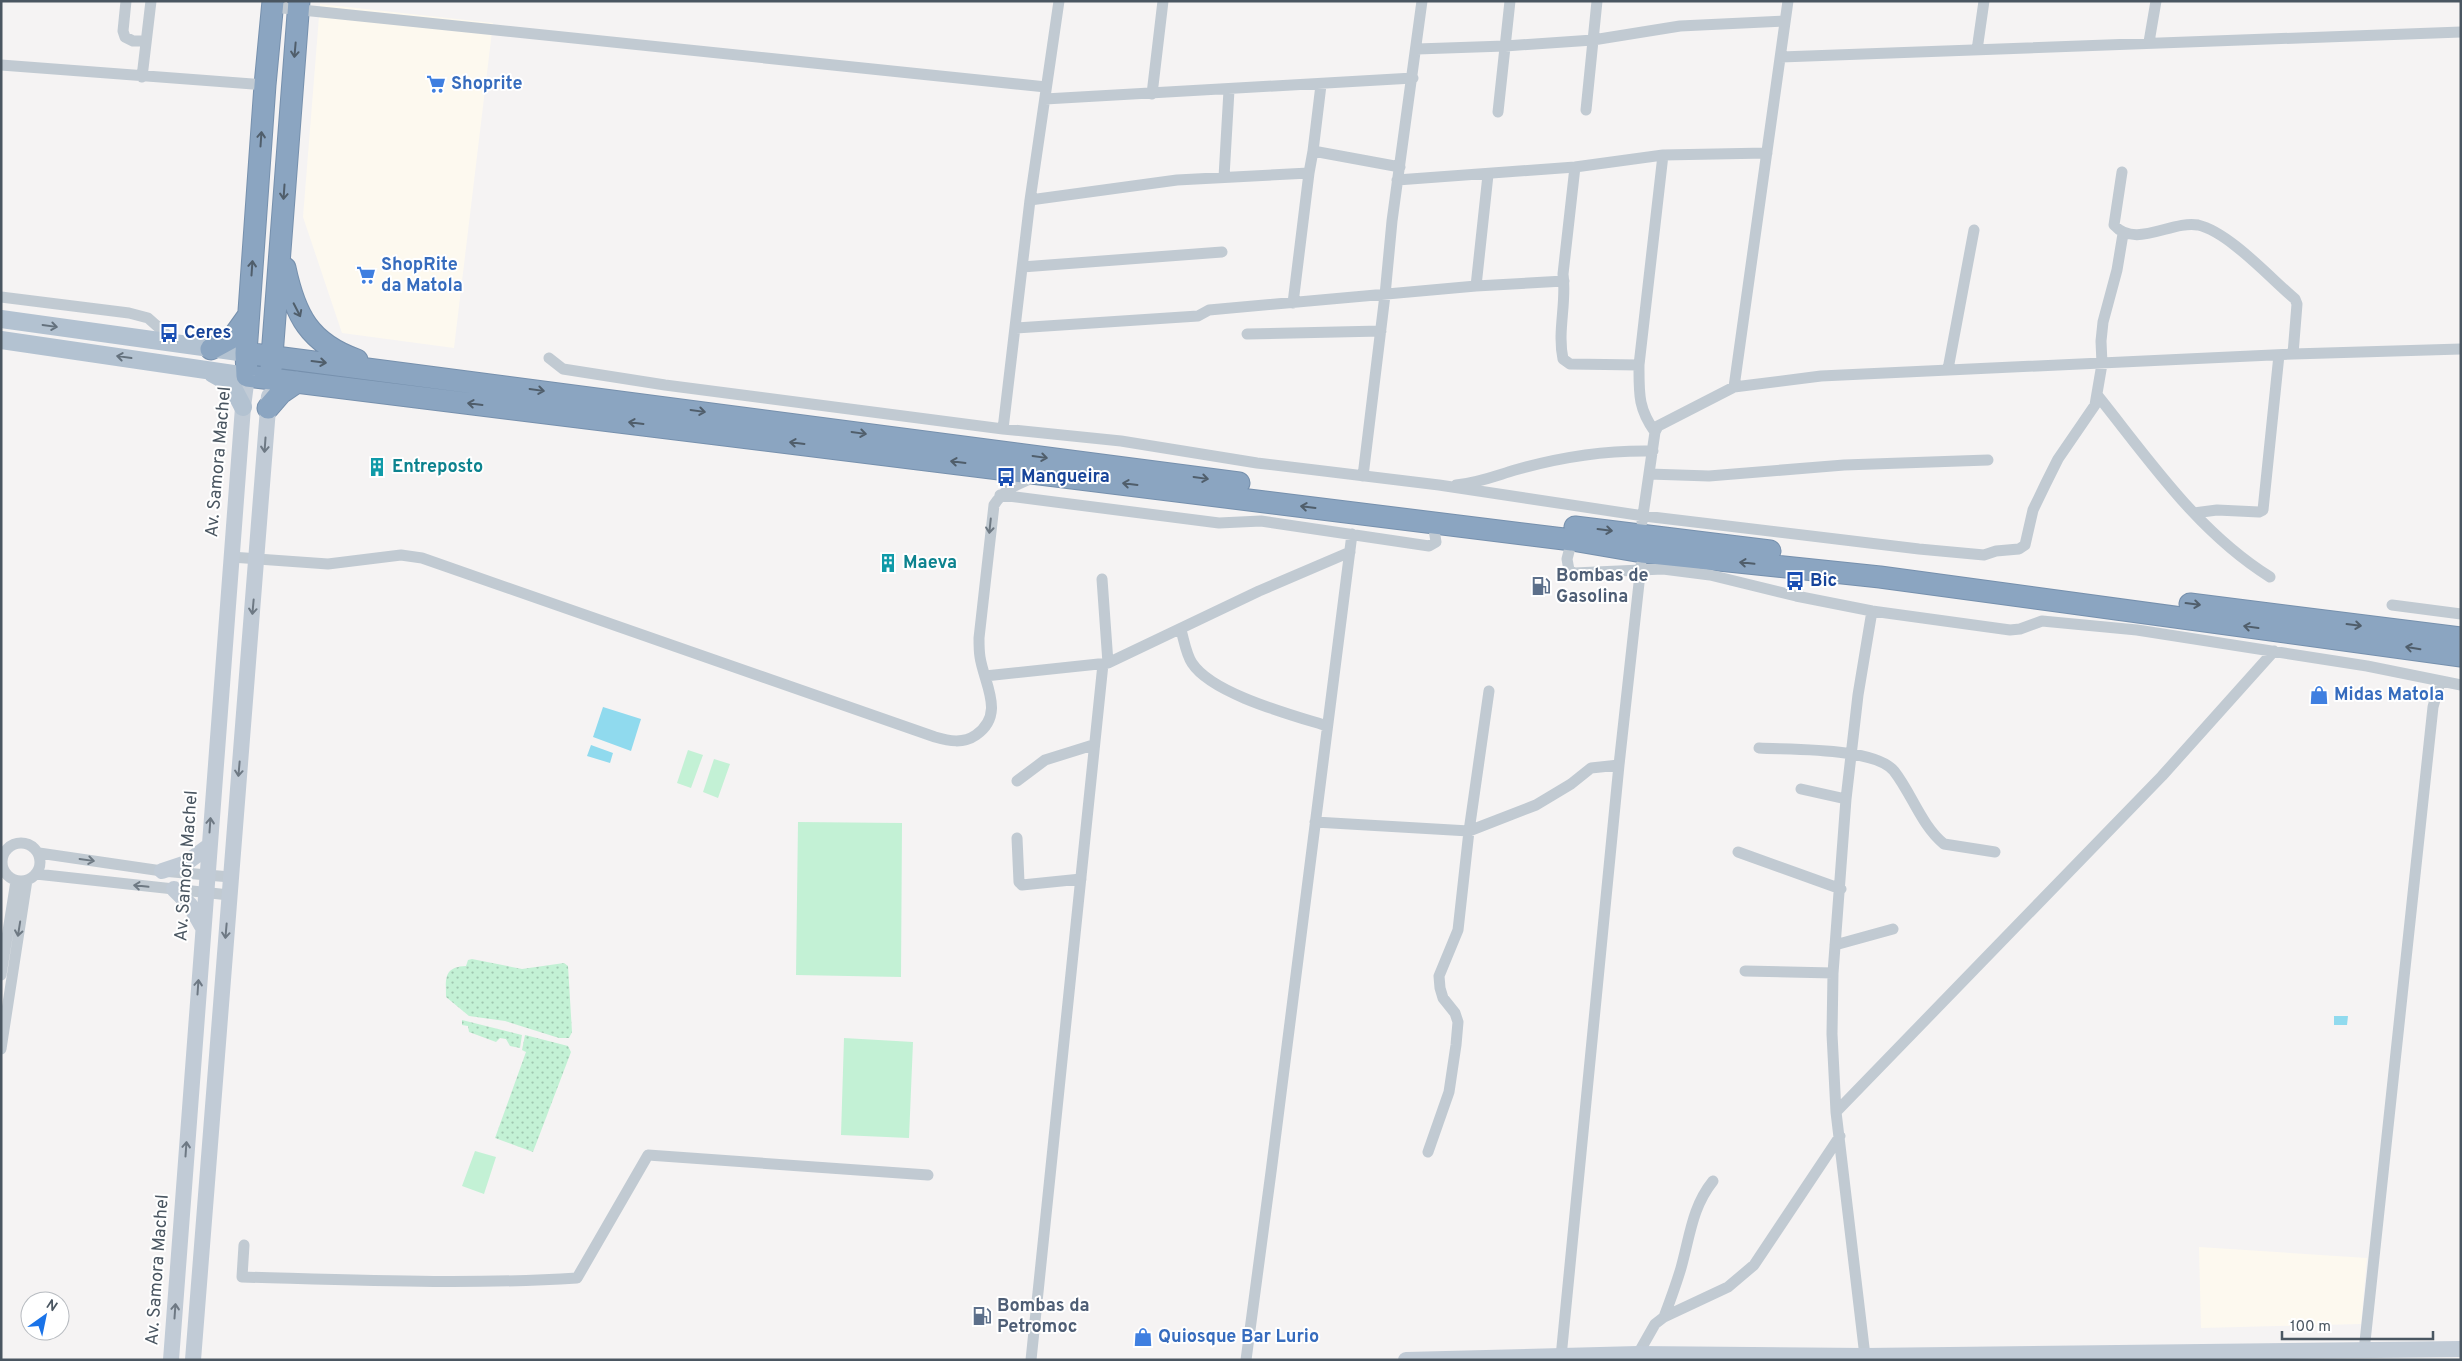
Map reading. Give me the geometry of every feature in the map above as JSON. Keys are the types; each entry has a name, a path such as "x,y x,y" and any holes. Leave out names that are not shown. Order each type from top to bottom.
{"highway":[{"path":"273,4 265,85 248,316 247,376 1045,473 1572,540 1641,543 2110,594 2461,638"},
{"path":"271,379 271,356 298,5"},
{"path":"280,246 296,308 310,330 320,340 356,360 419,375"},
{"path":"211,349 233,337 248,316"},
{"path":"246,353 419,375 1641,543 1796,568 2461,656"},
{"path":"268,408 281,393 297,382"}],"main road":[{"path":"1,320 246,353"},
{"path":"1,340 247,376"},
{"path":"203,369 231,384 243,407"},
{"name":"Av. Samora Machel","path":"171,1360 202,926 207,891 231,557 247,376"},
{"path":"193,1360 271,379"},
{"path":"162,871 186,863 209,846"},
{"path":"174,889 190,905 202,926"},
{"path":"194,1341 205,1360"},
{"path":"158,1360 173,1342"},
{"path":"1406,1360 1555,1358 1638,1354 1792,1358 1865,1356 2280,1356 2364,1350 2460,1350"}],"street":[{"path":"126,1 123,31 125,37 134,42 146,41"},
{"path":"142,77 150,1"},
{"path":"1003,429 1030,200 1059,1"},
{"path":"1152,94 1163,1"},
{"path":"1363,476 1386,295 1397,180 1413,78 1422,1"},
{"path":"1498,112 1510,1"},
{"path":"1586,110 1597,1"},
{"path":"1734,386 1788,1"},
{"path":"1976,50 1984,1"},
{"path":"2149,42 2156,1"},
{"path":"273,4 298,5 1046,87"},
{"path":"1417,49 1593,40 1680,26 1785,21"},
{"path":"1781,57 2461,32"},
{"path":"1,65 265,85"},
{"path":"1045,99 1322,85 1413,78"},
{"path":"1293,303 1322,85"},
{"path":"1224,177 1229,90"},
{"path":"1313,150 1400,167"},
{"path":"1397,180 1488,175 1575,167 1663,155 1766,153"},
{"path":"1555,1358 1641,543 1655,432 1640,405 1639,365 1663,155"},
{"path":"1575,167 1563,274 1566,285 1561,350 1566,363 1639,365"},
{"path":"2122,172 2114,225 2123,234 2141,234 2184,225 2199,225 2229,242 2295,299 2297,304 2293,354"},
{"path":"1030,200 1176,180 1309,173"},
{"path":"1476,286 1488,175"},
{"path":"1948,370 1974,230"},
{"path":"549,358 563,369 1003,429 1121,441 1257,463 1439,486 1641,543 1984,555 2020,549 2024,545 2034,510 2058,459 2095,404 2098,396 2102,364 2101,342 2103,322 2117,270 2123,234"},
{"path":"1022,267 1222,252"},
{"path":"1016,328 1198,316 1209,310 1476,286 1564,281"},
{"path":"1,297 129,313 148,318 178,344"},
{"path":"1247,334 1381,331"},
{"path":"1655,432 1664,422 1734,386 1822,376 2293,354 2461,349"},
{"path":"2194,513 2217,510 2259,512 2264,510 2279,355"},
{"path":"2098,396 2168,485 2194,513 2232,548 2270,577"},
{"path":"1439,486 1480,482 1515,470 1598,453 1653,451"},
{"path":"1649,474 1709,476 1844,465 1988,460"},
{"path":"231,557 328,564 402,555 422,558 950,742 974,736 986,727 991,716 992,698 980,658 979,638 991,514 1000,495 1010,487 1045,473"},
{"path":"1000,495 1109,507 1220,523 1261,521 1429,546 1436,542 1433,523"},
{"path":"1246,1360 1300,959 1314,822 1352,534"},
{"path":"1572,540 1567,564 1569,570 1574,573 1641,543"},
{"path":"1641,543 1662,569 1710,575 1872,611 2010,630 2020,629 2042,621 2060,622 2274,651 2376,668 2461,686"},
{"path":"986,676 1105,664 1181,630 1259,591 1350,552"},
{"path":"1031,1360 1093,746 1105,664 1102,579"},
{"path":"2392,605 2461,614"},
{"path":"1865,1356 1832,1074 1833,973 1841,889 1846,799 1872,611"},
{"path":"1181,630 1191,661 1199,672 1210,680 1260,705 1327,726"},
{"path":"1836,1112 2162,776 2274,651"},
{"path":"2364,1350 2433,707 2440,682"},
{"path":"1428,1152 1449,1092 1456,1045 1458,1022 1455,1013 1443,998 1439,976 1458,930 1469,831 1489,691"},
{"path":"1017,781 1045,760 1093,746"},
{"path":"1758,748 1851,753 1881,762 1894,771 1920,814 1944,844 1995,852"},
{"path":"1314,822 1469,831 1536,805 1571,784 1591,768 1619,765"},
{"path":"1801,789 1846,799"},
{"path":"1018,838 1020,882 1022,885 1081,879"},
{"path":"229,894 26,878 6,875 2,865 3,854 6,850 10,845 20,842 31,845 39,853 162,871 230,877"},
{"path":"1738,852 1841,889"},
{"path":"1,974 26,878 40,864 39,853"},
{"path":"1,1049 26,878"},
{"path":"1835,945 1893,929"},
{"path":"1745,971 1833,973"},
{"path":"1638,1354 1655,1324 1664,1317 1708,1298 1744,1275 1761,1254 1840,1136"},
{"path":"244,1245 242,1277 482,1281 578,1278 648,1156 928,1175"},
{"path":"1664,1317 1681,1269 1696,1209 1702,1195 1713,1180"}],"shaded area":[{"path":"320,4 493,23 454,348 342,333 303,217"},
{"path":"2199,1247 2367,1258 2361,1324 2201,1328"}],"green space":[{"path":"688,750 703,755 691,788 677,783"},
{"path":"714,759 730,764 718,798 703,792"},
{"path":"798,822 902,823 901,977 796,975"},
{"path":"472,959 522,969 564,963 568,966 572,1032 569,1038 559,1038 505,1021 469,1016 446,997 446,980 447,975 453,969 466,966 468,960"},
{"path":"462,1020 522,1035 520,1048 510,1046 506,1039 500,1038 496,1042 469,1032 468,1026 462,1025"},
{"path":"525,1035 568,1046 571,1052 533,1152 495,1138 526,1052 522,1050"},
{"path":"844,1038 913,1042 909,1138 841,1135"},
{"path":"475,1151 496,1157 484,1194 462,1186"}],"water":[{"path":"603,707 641,719 631,751 593,737"},
{"path":"591,745 613,753 610,763 587,756"},
{"path":"2334,1016 2348,1016 2347,1025 2334,1025"}],"place":[{"name":"Shoprite","path":"436,84"},
{"name":"ShopRite da Matola","path":"366,275"},
{"name":"Ceres","path":"169,333"},
{"name":"Entreposto","path":"377,467"},
{"name":"Mangueira","path":"1006,477"},
{"name":"Maeva","path":"888,563"},
{"name":"Bic","path":"1795,581"},
{"name":"Bombas de Gasolina","path":"1541,586"},
{"name":"Midas Matola","path":"2319,695"},
{"name":"Bombas da Petromoc","path":"982,1316"},
{"name":"Quiosque Bar Lurio","path":"1143,1337"}]}
